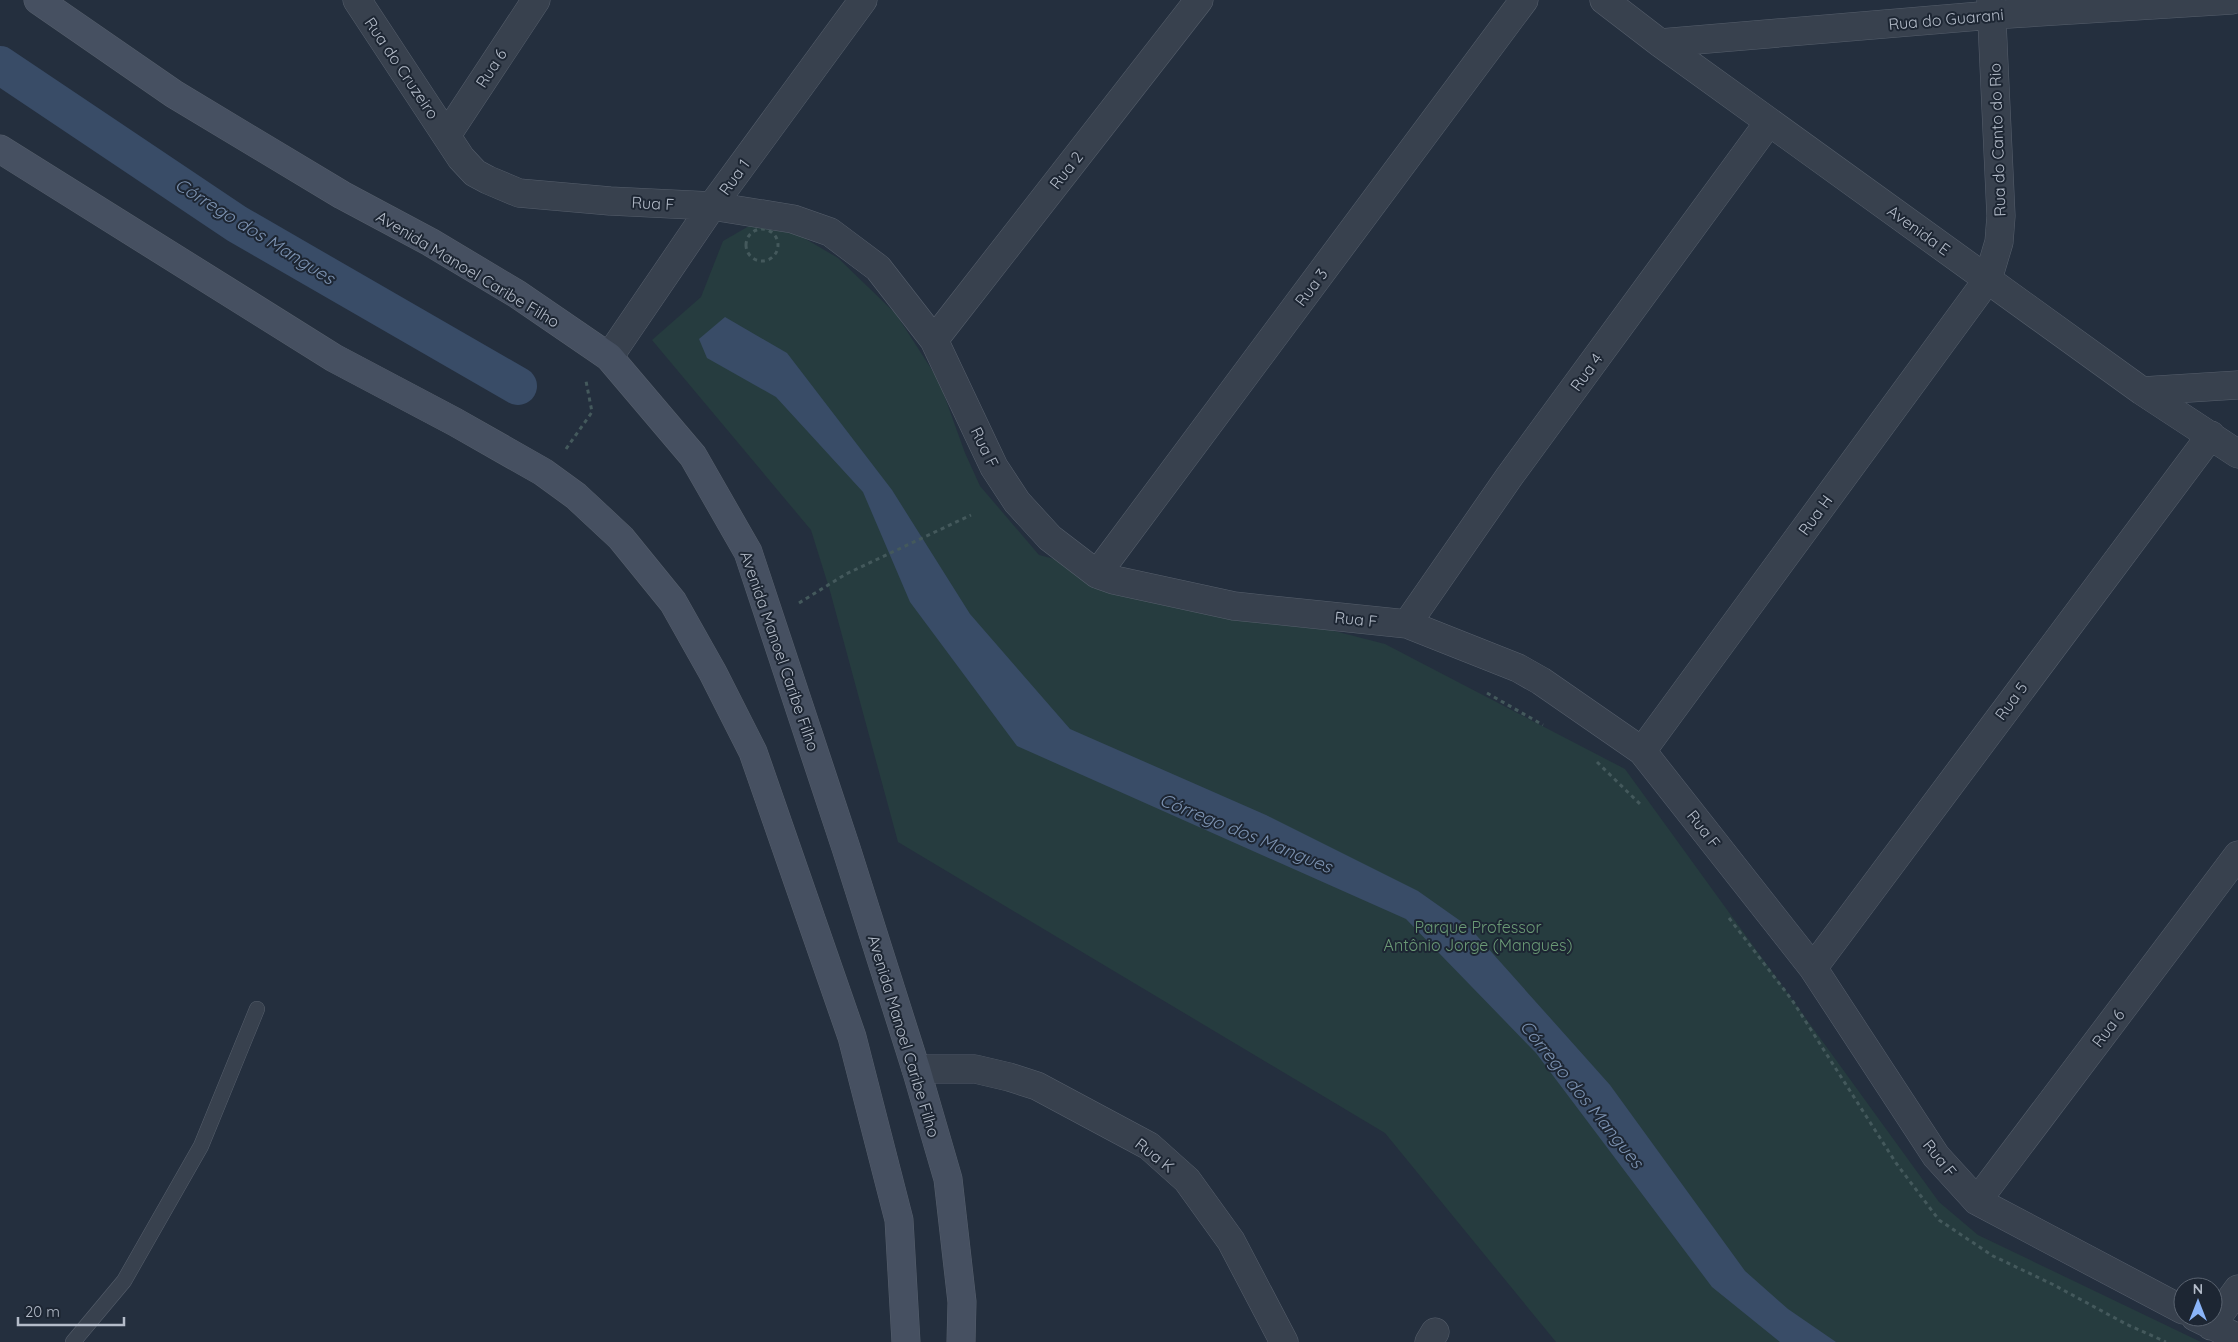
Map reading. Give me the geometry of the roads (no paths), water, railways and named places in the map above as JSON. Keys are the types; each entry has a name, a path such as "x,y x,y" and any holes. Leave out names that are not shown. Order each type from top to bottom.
{"main road":[{"name":"Avenida Manoel Caribe Filho","path":"38,0 174,94 342,195 446,252 516,294 609,357 693,456 748,552 846,848 916,1069 948,1180 962,1302 961,1342"},
{"path":"0,149 334,358 455,422 543,472 576,496 621,538 673,602 713,673 753,752 852,1037 899,1220 906,1342"}],"street":[{"name":"Rua do Cruzeiro","path":"356,0 447,135"},
{"name":"Rua 6","path":"447,135 536,0"},
{"name":"Rua 1","path":"609,357 712,206 863,0"},
{"name":"Rua 2","path":"934,340 1199,0"},
{"name":"Rua 3","path":"1097,574 1524,0"},
{"name":"Avenida E","path":"1604,0 1769,122 2142,391 2238,454"},
{"name":"Rua do Guarani","path":"1660,42 1992,8 2232,0"},
{"name":"Rua do Canto do Rio","path":"1988,280 1998,242 2001,216 1992,8"},
{"name":"Rua 4","path":"1407,624 1509,477 1769,122"},
{"name":"Rua F","path":"447,135 474,173 519,193 610,201 712,206 793,219 830,232 878,268 934,340 994,468 1017,502 1050,538 1097,574 1114,580 1234,606 1407,624 1518,668 1642,751 1813,968 1936,1156 1978,1201 2173,1305"},
{"name":"Rua H","path":"1642,751 1988,280"},
{"path":"2142,391 2238,385"},
{"name":"Rua 5","path":"1813,968 2211,435"},
{"name":"Rua 6","path":"1978,1201 2238,855"},
{"name":"Rua K","path":"916,1069 975,1069 1037,1086 1149,1146 1186,1180 1231,1241 1284,1342"},
{"path":"2223,1303 2238,1289"},
{"path":"2215,1327 2238,1338"}],"lane":[{"path":"73,1342 124,1281 190,1168 201,1146 257,1009"}],"water":[{"path":"725,317 787,353 892,490 970,614 1070,729 1266,815 1418,891 1469,927 1610,1085 1745,1271 1788,1309 1836,1342 1780,1342 1712,1287 1536,1053 1406,919 1017,746 910,602 863,492 776,397 707,358 699,339"}],"waterway":[{"name":"Córrego dos Mangues","path":"0,65 237,224 518,386"}],"park label":[{"name":"Parque Professor Antônio Jorge (Mangues)","path":"1478,936"}]}
